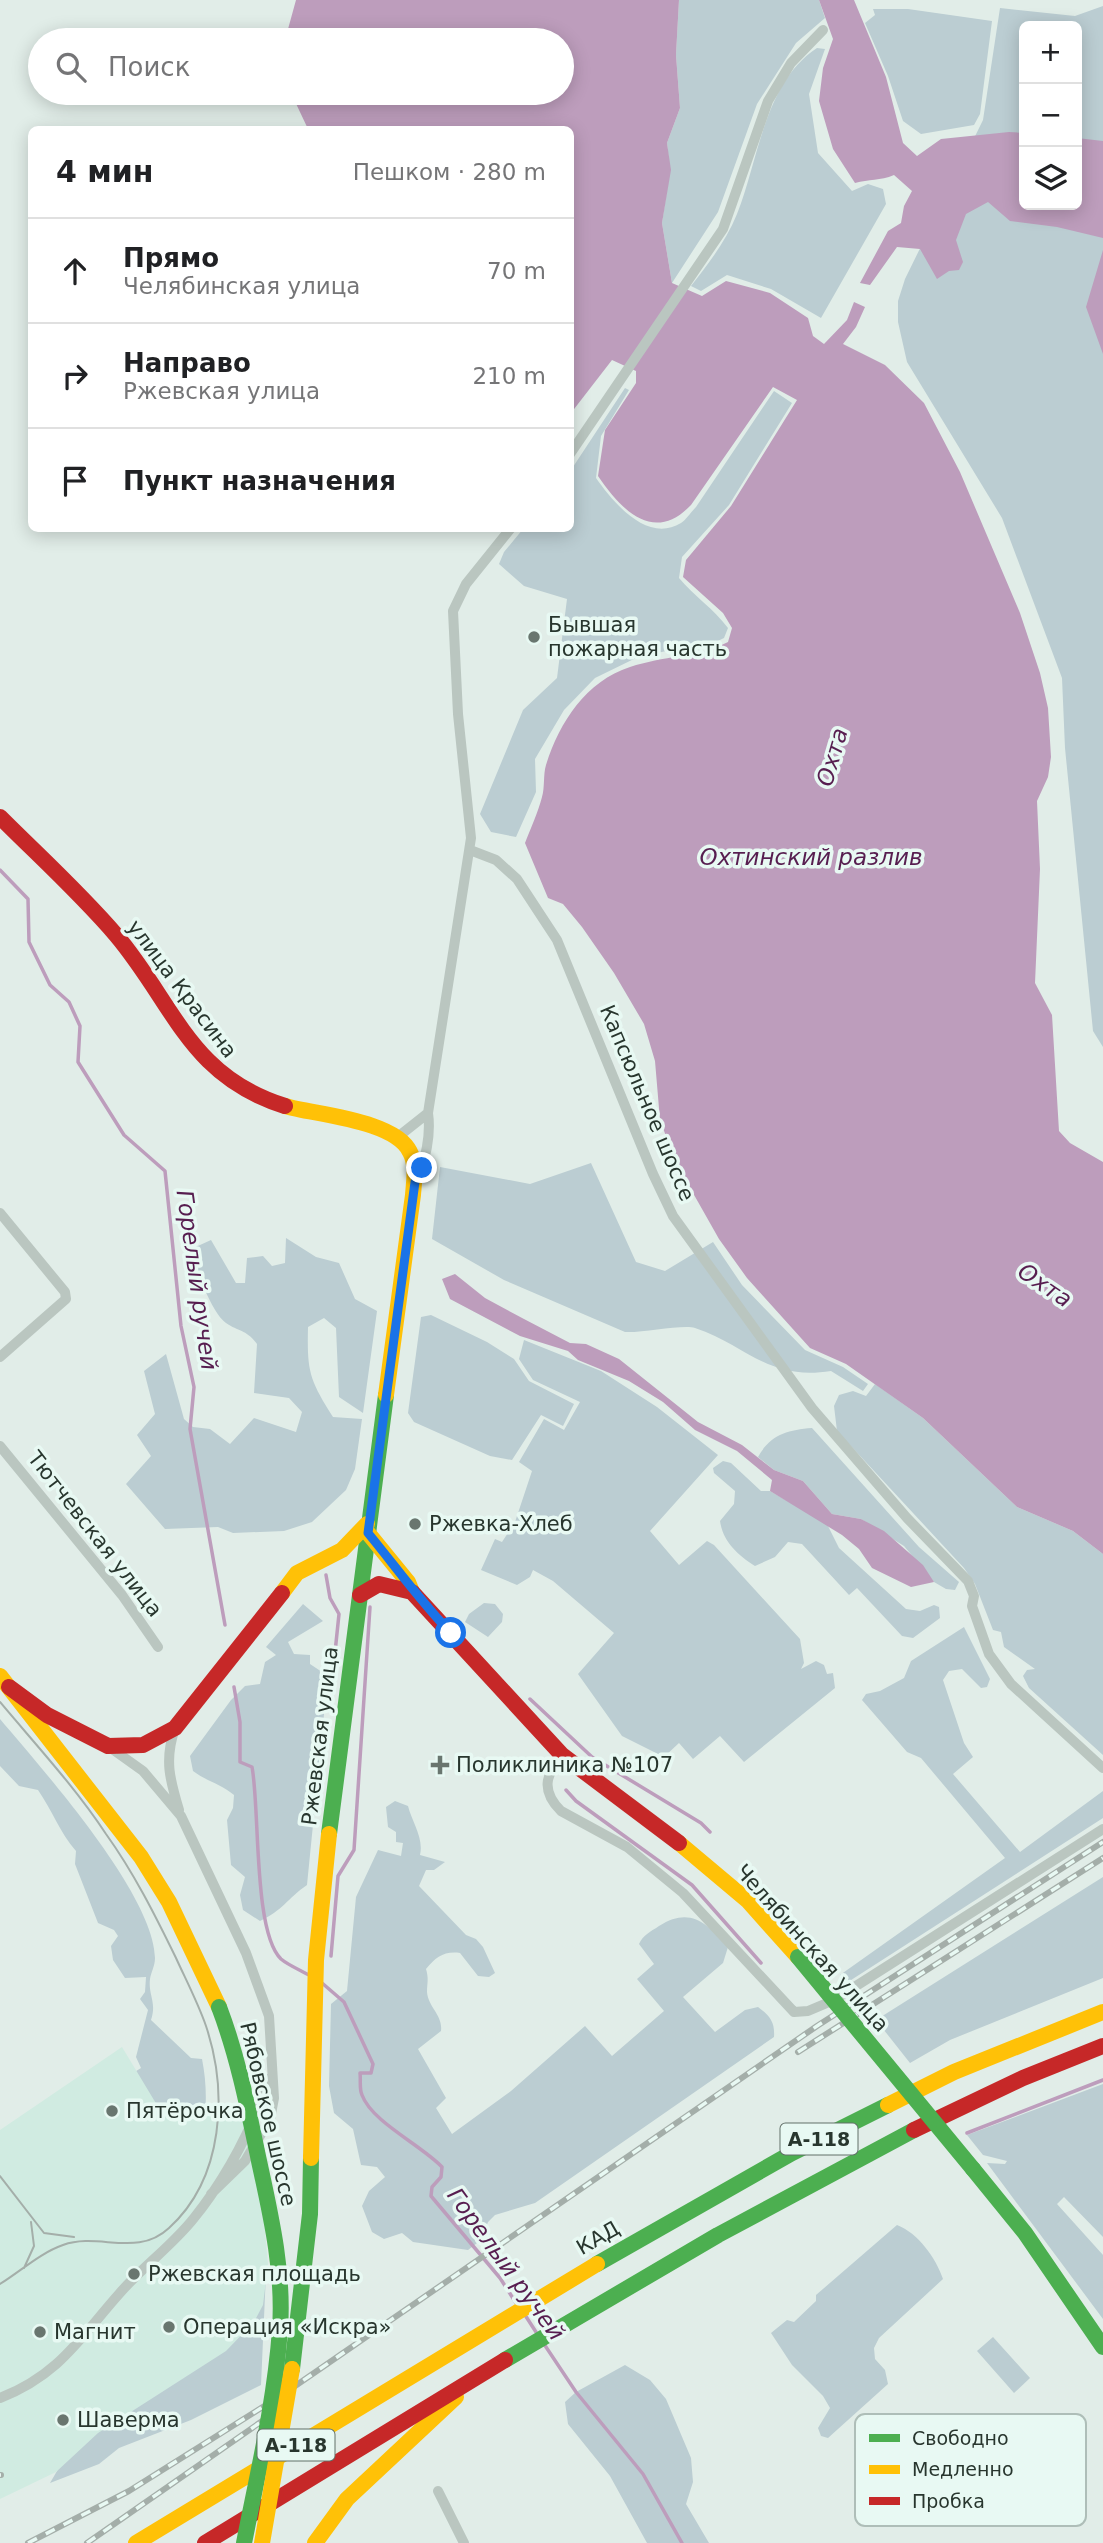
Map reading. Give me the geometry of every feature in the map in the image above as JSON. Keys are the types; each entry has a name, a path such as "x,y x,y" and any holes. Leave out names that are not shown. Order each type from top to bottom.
{"main road":[{"name":"улица Красина","path":"0,817 104,922 132,955 191,1042 224,1078 261,1097 380,1128 399,1136"},
{"path":"399,1136 413,1155 415,1182"},
{"name":"Ржевская улица","path":"262,2543 292,2369 310,2214 316,1960 335,1769 415,1182"},
{"path":"5,1681 47,1715 108,1746 144,1745 175,1728 287,1582 308,1564 341,1554 369,1527"},
{"name":"Челябинская улица","path":"369,1527 408,1582 412,1592 562,1755 712,1868 748,1900 1025,2233 1103,2347"},
{"path":"360,1595 379,1582 390,1582 412,1592"},
{"name":"Рябовское шоссе","path":"5,1681 141,1857 169,1902 231,2037 273,2226 280,2283 280,2329 244,2543"},
{"name":"КАД","path":"136,2543 547,2292 792,2153 954,2072 1103,2012"},
{"name":"А-118","path":"205,2543 615,2294 934,2118 1053,2064 1103,2046"},
{"path":"315,2543 347,2499 477,2377"}],"street":[{"path":"574,448 723,229 768,101 779,79 802,50 823,30"},
{"path":"470,850 470,810 458,714 453,611 466,584 508,532"},
{"name":"Ржевская улица","path":"415,1182 422,1168 429,1124 428,1113 470,850"},
{"name":"Капсюльное шоссе","path":"470,850 496,860 517,879 557,940 653,1174 673,1216 812,1408 907,1518 968,1581 989,1654 1011,1684 1103,1768"},
{"path":"399,1136 428,1113"},
{"path":"0,1213 65,1292 66,1299 0,1357"},
{"name":"Тютчевская улица","path":"0,1446 122,1595 158,1647"},
{"path":"0,2398 50,2370 73,2351 117,2296 193,2220 248,2133 272,2073 269,2017 261,1987 181,1816 168,1774 167,1760 175,1728"},
{"path":"108,1746 143,1771 181,1816"},
{"path":"562,1755 553,1766 546,1784 546,1794 552,1802 561,1811 627,1847 683,1893 794,2012 808,2011 834,2000 1103,1829"},
{"path":"438,2491 464,2543"}],"shaded area":[{"path":"679,0 819,0 825,18 796,43 757,104 718,212 672,283 662,223 670,170 667,143 680,108 676,55"},
{"path":"1103,6 1103,1047 1093,1031 1065,748 1062,678 1002,518 907,362 898,322 898,301 905,279 983,120 1000,8 1075,16"},
{"path":"873,9 908,9 992,21 980,114 974,125 921,134 903,121 888,76 865,23 875,15"},
{"path":"817,48 825,49 809,94 818,153 852,191 868,184 883,189 886,204 821,318 771,289 727,275 701,291 691,286 733,224 774,101 799,63"},
{"path":"625,388 629,390 601,436 596,478 632,517 656,528 668,528 681,523 696,507 774,391 792,403 729,505 682,557 679,578 728,628 724,638 701,649 671,650 638,657 595,678 564,710 535,759 536,792 516,837 491,832 480,814 523,710 557,678 567,599 524,586 499,564 504,552 521,532 574,532 574,465"},
{"path":"591,1163 636,1262 665,1271 713,1242 742,1285 805,1350 843,1367 868,1384 863,1391 831,1371 809,1373 774,1367 695,1328 625,1332 504,1280 432,1239 440,1167 530,1184"},
{"path":"286,1238 316,1257 339,1263 355,1299 377,1311 363,1413 339,1397 336,1328 324,1318 308,1327 309,1365 314,1383 325,1404 333,1417 362,1419 355,1469 346,1490 312,1522 284,1531 233,1533 218,1527 165,1529 126,1484 151,1456 137,1435 155,1414 144,1371 166,1354 184,1419 193,1427 210,1429 230,1444 254,1418 296,1432 302,1412 289,1398 254,1393 257,1344 220,1317 204,1289 189,1250 211,1240 236,1283 245,1283 247,1258 263,1256 272,1266 285,1263"},
{"path":"431,1315 487,1342 514,1359 529,1381 574,1404 563,1426 541,1415 512,1460 490,1456 414,1422 408,1413 421,1317"},
{"path":"524,1340 601,1371 657,1407 718,1455 650,1531 679,1565 707,1541 714,1545 800,1639 804,1663 801,1669 816,1661 824,1665 827,1674 833,1673 835,1688 744,1762 720,1736 693,1759 679,1743 664,1757 622,1736 578,1674 614,1633 553,1581 533,1570 530,1577 517,1585 481,1570 495,1539 502,1542 515,1522 532,1471 519,1462 544,1419 564,1430 580,1402 533,1380 519,1359"},
{"path":"875,1384 923,1418 1017,1507 1073,1531 1103,1554 1103,1755 1029,1688 1023,1676 1027,1670 1035,1669 1004,1647 1001,1632 993,1630 975,1584 964,1568 837,1431 834,1406 839,1395 853,1391 866,1396"},
{"path":"812,1428 919,1547 959,1582 955,1590 946,1589 934,1582 904,1546 861,1519 832,1514 803,1481 774,1470 758,1457 768,1443 780,1435"},
{"path":"723,1461 731,1463 761,1491 770,1491 827,1524 839,1548 906,1609 920,1611 934,1605 939,1607 940,1618 913,1638 902,1636 857,1588 849,1595 802,1544 788,1542 775,1557 755,1566 749,1562 732,1547 722,1529 720,1521 734,1504 735,1491 714,1473 713,1468"},
{"path":"484,1603 495,1604 503,1614 502,1622 488,1637 465,1622 469,1614"},
{"path":"303,1604 323,1621 288,1642 294,1654 310,1655 310,1664 325,1674 327,1684 307,1885 274,1913 260,1921 243,1910 240,1895 245,1877 231,1865 227,1820 233,1808 234,1795 193,1771 190,1756 231,1700 245,1686 260,1684 265,1662 276,1655 266,1647"},
{"path":"964,1627 990,1679 987,1687 981,1688 962,1669 949,1671 943,1680 964,1743 973,1757 953,1774 1020,1852 1103,1791 1103,1818 848,1982 840,1975 1005,1858 921,1758 907,1752 862,1700 866,1694 880,1691 904,1678 911,1661"},
{"path":"0,1719 93,1833 117,1867 150,1931 155,1958 150,1979 153,2008 151,2020 191,2058 202,2059 206,2089 205,2118 191,2176 133,2073 141,2068 136,2057 148,2010 140,1999 145,1992 146,1977 125,1978 113,1960 111,1946 118,1936 114,1930 98,1923 75,1864 76,1851 38,1790 19,1786 0,1766"},
{"path":"395,1801 408,1806 419,1836 420,1855 445,1862 434,1870 426,1870 419,1886 466,1935 476,1939 483,1947 495,1973 489,1977 478,1976 460,1953 441,1956 426,1969 428,1997 440,2020 441,2031 418,2049 446,2098 436,2108 452,2134 511,2091 585,2026 612,2056 664,2011 637,1979 654,1964 639,1944 647,1934 670,1920 680,1917 697,1920 713,1931 728,1947 723,1963 683,1997 715,2032 745,2010 758,2007 769,2016 774,2027 774,2037 535,2203 495,2215 488,2222 481,2240 468,2250 413,2242 402,2233 384,2239 372,2232 362,2206 369,2191 385,2177 377,2167 361,2165 353,2129 334,2113 329,2086 331,2004 347,1991 356,1897 378,1850 401,1856 403,1843 396,1842 396,1832 388,1827 386,1807"},
{"path":"1103,1877 1103,1978 950,2040 910,2063 876,2020"},
{"name":"Ржевская площадь","path":"122,2047 160,2110 255,2118 268,2264 263,2305 254,2322 226,2351 98,2433 56,2472 0,2499 0,2130"},
{"path":"1103,2084 1103,2237 1064,2197 1057,2204 1103,2255 1103,2319 987,2163 1005,2164 1007,2161 983,2155 967,2135"},
{"path":"897,2225 912,2234 925,2247 943,2279 879,2338 874,2348 875,2359 885,2370 888,2384 828,2438 821,2436 818,2428 830,2408 823,2396 792,2365 771,2333 787,2320 794,2322 816,2301 816,2295"},
{"path":"266,2273 261,2385 191,2420 119,2448 99,2464 50,2483 64,2459"},
{"path":"993,2337 1030,2378 1014,2393 977,2351"},
{"path":"625,2365 650,2380 666,2399 691,2458 693,2482 686,2504 709,2543 647,2543 610,2476 568,2424 565,2402 576,2392"}],"water":[{"name":"Охтинский разлив","path":"296,0 679,0 676,55 680,108 667,143 671,170 662,223 672,283 702,296 726,281 770,293 808,318 813,336 824,344 847,320 854,302 865,307 856,327 843,344 885,365 924,403 960,472 1020,613 1040,673 1048,708 1051,757 1048,777 1037,801 1040,869 1035,983 1052,1015 1059,1131 1070,1143 1103,1162 1103,1554 1073,1531 1017,1507 923,1418 846,1364 810,1348 747,1278 719,1239 676,1163 660,1120 655,1061 644,1024 614,973 582,927 563,904 548,898 525,843 542,797 545,769 558,734 588,693 600,682 630,667 704,651 728,642 732,628 723,613 683,577 686,560 731,506 797,400 773,387 691,505 677,516 664,522 652,522 628,511 598,476 605,430 636,383 636,371 612,360 574,409 574,126 307,126 297,105 574,105 574,28 288,28"},
{"path":"819,0 854,0 886,77 903,143 917,156 941,139 1019,133 1019,210 1082,210 1082,139 1103,141 1103,238 1057,227 1010,221 988,202 966,214 956,240 963,262 959,270 949,271 937,279 920,249 897,247 870,285 860,283 888,231 901,223 904,206 912,191 894,175 855,183 833,149 819,101 823,68 833,39"},
{"path":"1103,250 1103,354 1086,307"},
{"path":"455,1274 485,1298 570,1343 586,1344 619,1359 698,1422 742,1445 774,1470 803,1481 832,1514 861,1519 884,1531 923,1565 934,1582 911,1587 872,1568 859,1549 842,1535 770,1491 772,1480 737,1451 695,1430 663,1402 629,1381 578,1360 568,1351 520,1336 450,1299 442,1279"}],"waterway":[{"name":"Горелый ручей","path":"0,870 28,899 29,942 50,985 69,1002 80,1026 78,1062 124,1135 165,1171 181,1326 194,1387 190,1429 225,1625"},
{"path":"326,1575 330,1598 339,1614 331,1691"},
{"path":"331,1956 338,1876 354,1850 370,1607"},
{"name":"Горелый ручей","path":"234,1687 240,1722 240,1762 252,1767 266,1923 272,1945 281,1959 309,1975"},
{"path":"530,1699 592,1757 701,1823 710,1832"},
{"path":"566,1790 576,1801 692,1885 761,1963"},
{"name":"Горелый ручей","path":"322,1983 344,2002 373,2064 371,2073 360,2073 361,2093 367,2105 386,2124 442,2167 441,2177 432,2187 431,2196 500,2278 516,2303"},
{"path":"967,2133 1103,2080"},
{"name":"Горелый ручей","path":"525,2315 536,2332"},
{"name":"Горелый ручей","path":"544,2344 576,2392 643,2474 682,2543"}],"tram line":[{"path":"0,1702 81,1800 144,1895 206,2026 217,2078 218,2106 211,2160 201,2185 187,2208 169,2228 157,2237 144,2241 90,2241 63,2245 38,2257 0,2284"},
{"path":"0,2176 44,2233 74,2237"},
{"path":"24,2268 34,2246 31,2222"}],"railway":[{"path":"28,2543 129,2491 285,2393 817,2026 1103,1842"},
{"path":"798,2052 1103,1858"},
{"path":"87,2543 288,2403"}],"traffic: fast":[{"path":"329,1834 386,1395"},
{"path":"798,1957 973,2169"},
{"path":"219,2007 251,2122 272,2223 280,2286 280,2329 274,2383 244,2543"},
{"path":"597,2264 792,2153 888,2105"},
{"path":"505,2360 718,2235 914,2130"},
{"path":"292,2369 310,2214 311,2158"},
{"path":"973,2169 1025,2233 1103,2347"}],"traffic: slow":[{"path":"285,1106 372,1126 402,1141 414,1162 413,1195 386,1395"},
{"path":"282,1593 297,1573 342,1550 367,1524"},
{"path":"368,1533 408,1582 412,1592"},
{"path":"0,1676 141,1857 169,1902 219,2007"},
{"path":"311,2158 316,1960 329,1834"},
{"path":"679,1843 748,1901 798,1957"},
{"path":"888,2105 954,2072 1103,2012"},
{"path":"136,2543 597,2264"},
{"path":"262,2543 292,2369"},
{"path":"315,2543 347,2499 456,2397"}],"traffic: jam":[{"path":"0,817 74,889 116,935 187,1036 205,1057 226,1076 253,1093 285,1106"},
{"path":"360,1595 379,1584 412,1592 562,1755 679,1843"},
{"path":"9,1687 47,1715 108,1746 143,1745 175,1728 282,1593"},
{"path":"914,2130 1023,2078 1103,2046"},
{"path":"205,2543 505,2360"}],"place":[{"name":"Бывшая пожарная часть","path":"534,637"},
{"name":"Ржевка-Хлеб","path":"415,1524"},
{"name":"Поликлиника №107","path":"440,1765"},
{"name":"Пятёрочка","path":"112,2111"},
{"name":"Ржевская площадь","path":"134,2274"},
{"name":"Операция «Искра»","path":"169,2327"},
{"name":"Магнит","path":"40,2332"},
{"name":"Шаверма","path":"63,2420"}],"route":[{"path":"422,1168 415,1182 368,1533 408,1582 412,1592 451,1633"}],"water label":[{"name":"Охта","path":"832,757"},
{"name":"Охта","path":"1045,1285"}]}
